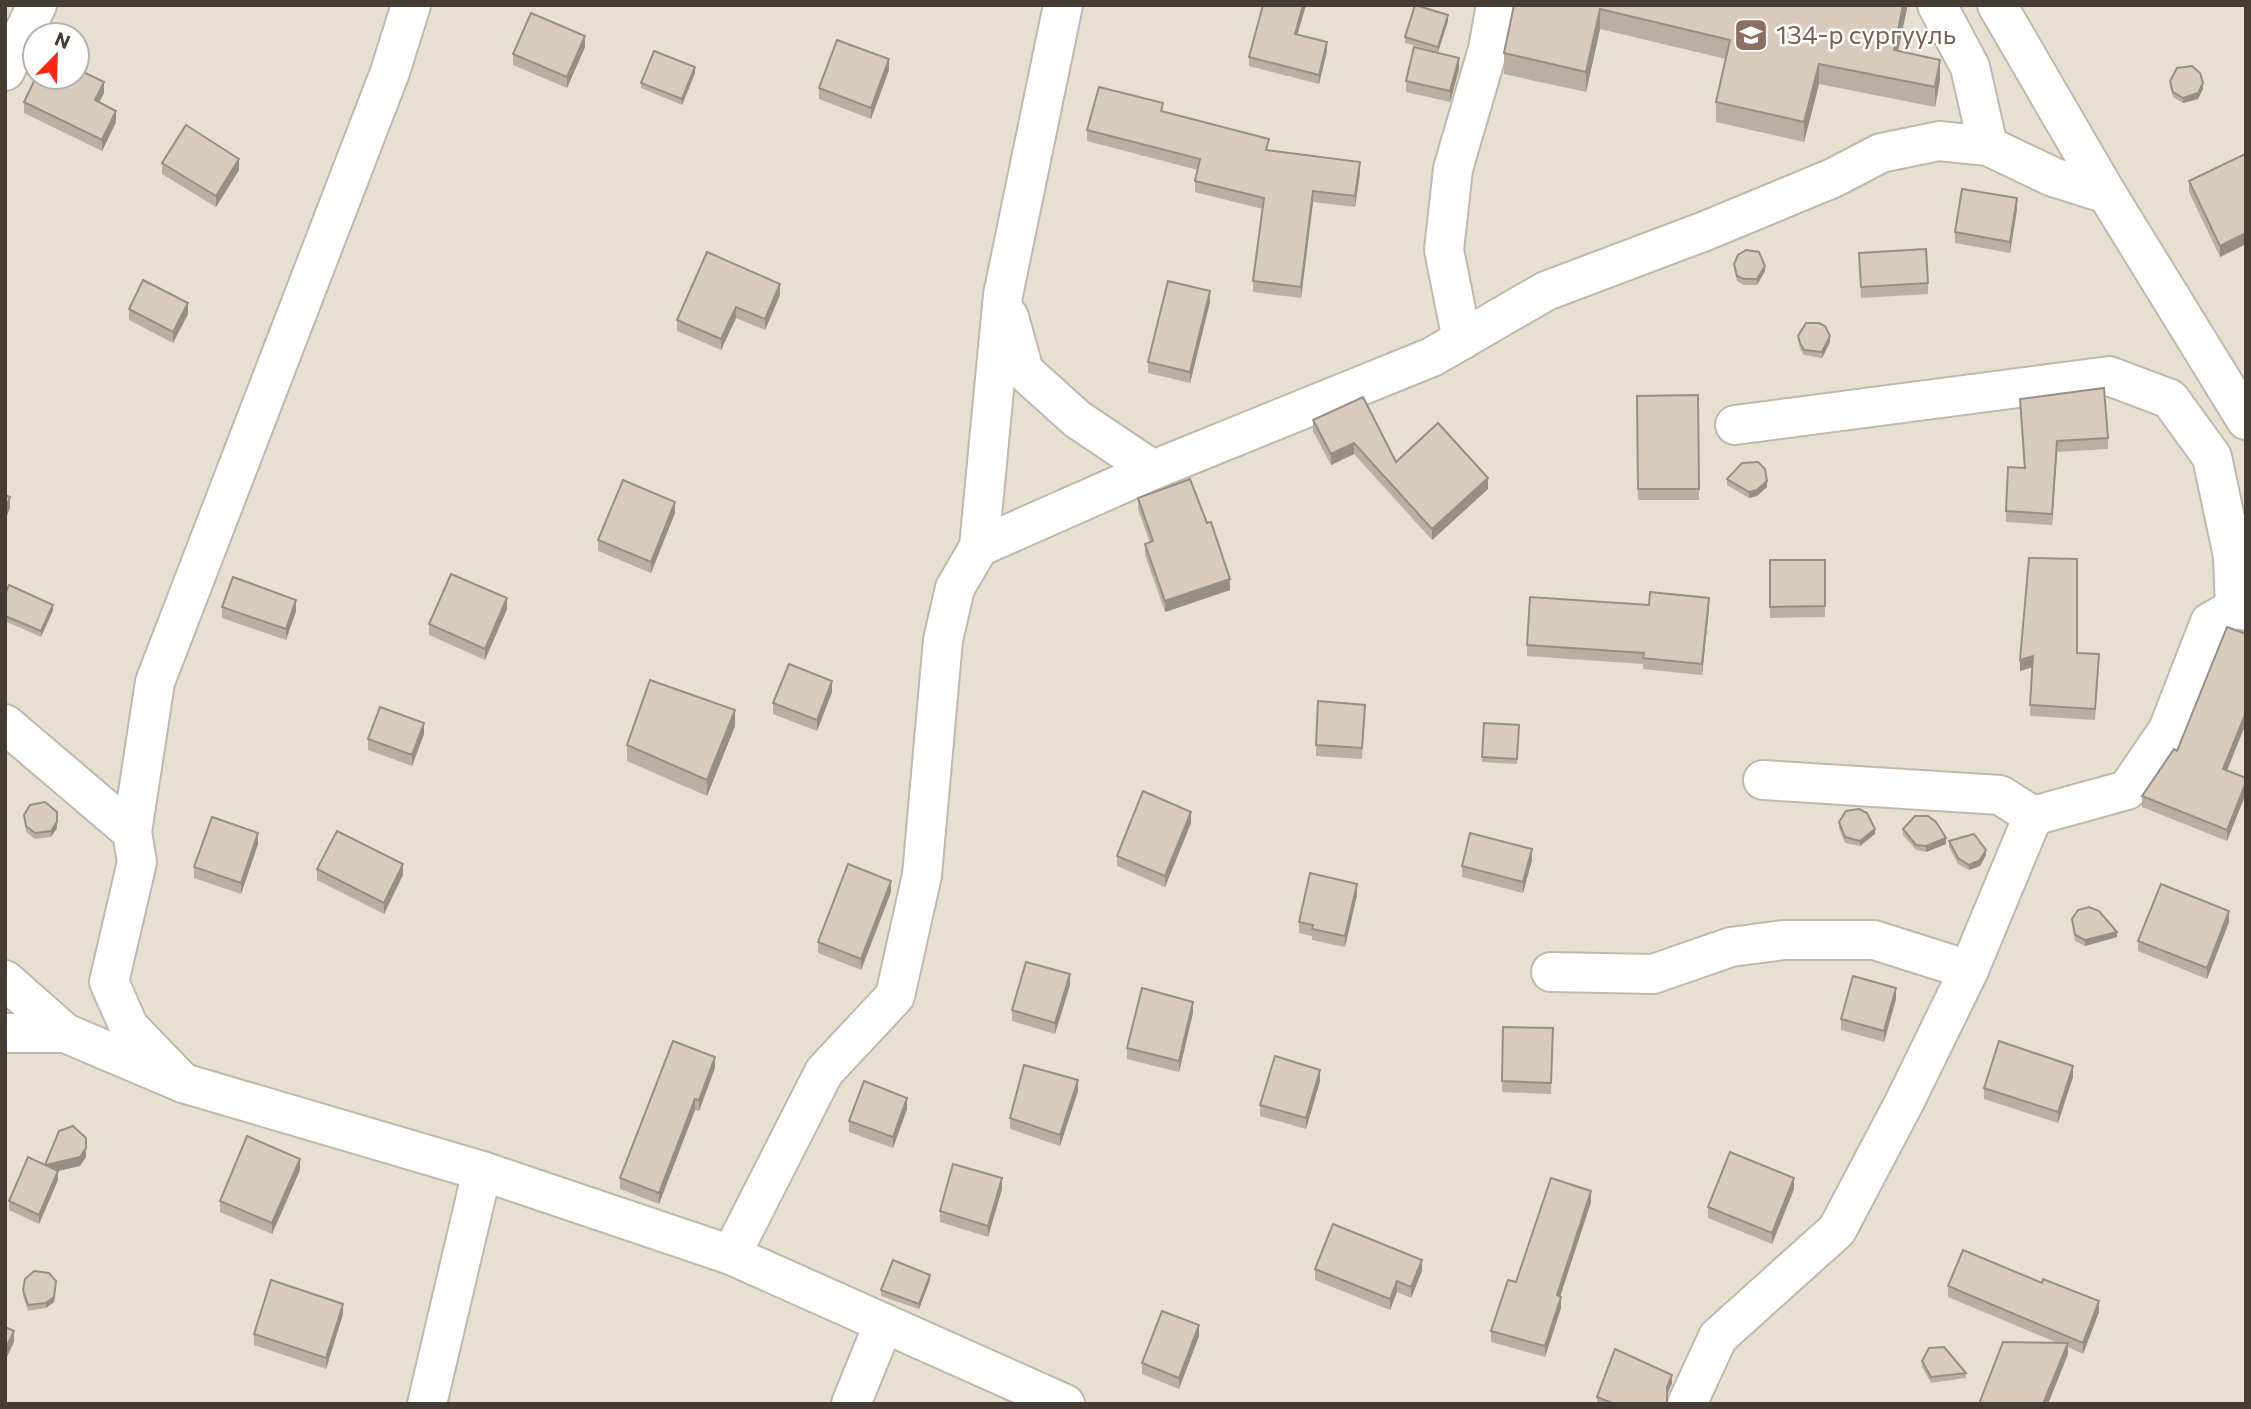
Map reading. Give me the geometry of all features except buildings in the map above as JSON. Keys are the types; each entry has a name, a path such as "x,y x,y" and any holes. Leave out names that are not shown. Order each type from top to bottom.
{"street":[{"path":"5,71 37,5"},
{"path":"183,1083 129,1027 109,982 137,862 132,832 155,682 385,85 411,5"},
{"path":"731,1255 824,1072 895,996 922,875 943,640 955,588 979,547 1003,295 1063,5"},
{"path":"1462,340 1444,250 1453,169 1488,49 1496,5"},
{"path":"1937,5 1970,67 1988,146"},
{"path":"1997,5 2107,194 2246,420"},
{"path":"979,547 1153,470 1432,357 1546,291 1718,226 1833,178 1881,153 1939,141 1988,146 2053,177 2107,194"},
{"path":"1003,295 1024,371 1077,419 1153,470"},
{"path":"1735,425 2109,376 2170,399 2212,457 2233,556 2240,610 2210,622 2168,730 2127,790 2032,816 2000,796 1763,780"},
{"path":"5,724 132,832"},
{"path":"1687,1404 1718,1337 1837,1230 1905,1101 1969,970 2032,816"},
{"path":"1551,972 1653,974 1731,947 1784,940 1874,940 1969,970"},
{"path":"5,980 65,1033 183,1083 482,1171 731,1255 1065,1404"},
{"path":"5,1033 65,1033"},
{"path":"427,1404 482,1171"},
{"path":"851,1404 884,1323"}],"shaded area":[{"path":"5,5 2246,5 2246,1404 5,1404"}],"place":[{"name":"134-р сургууль","path":"1751,35"}]}
